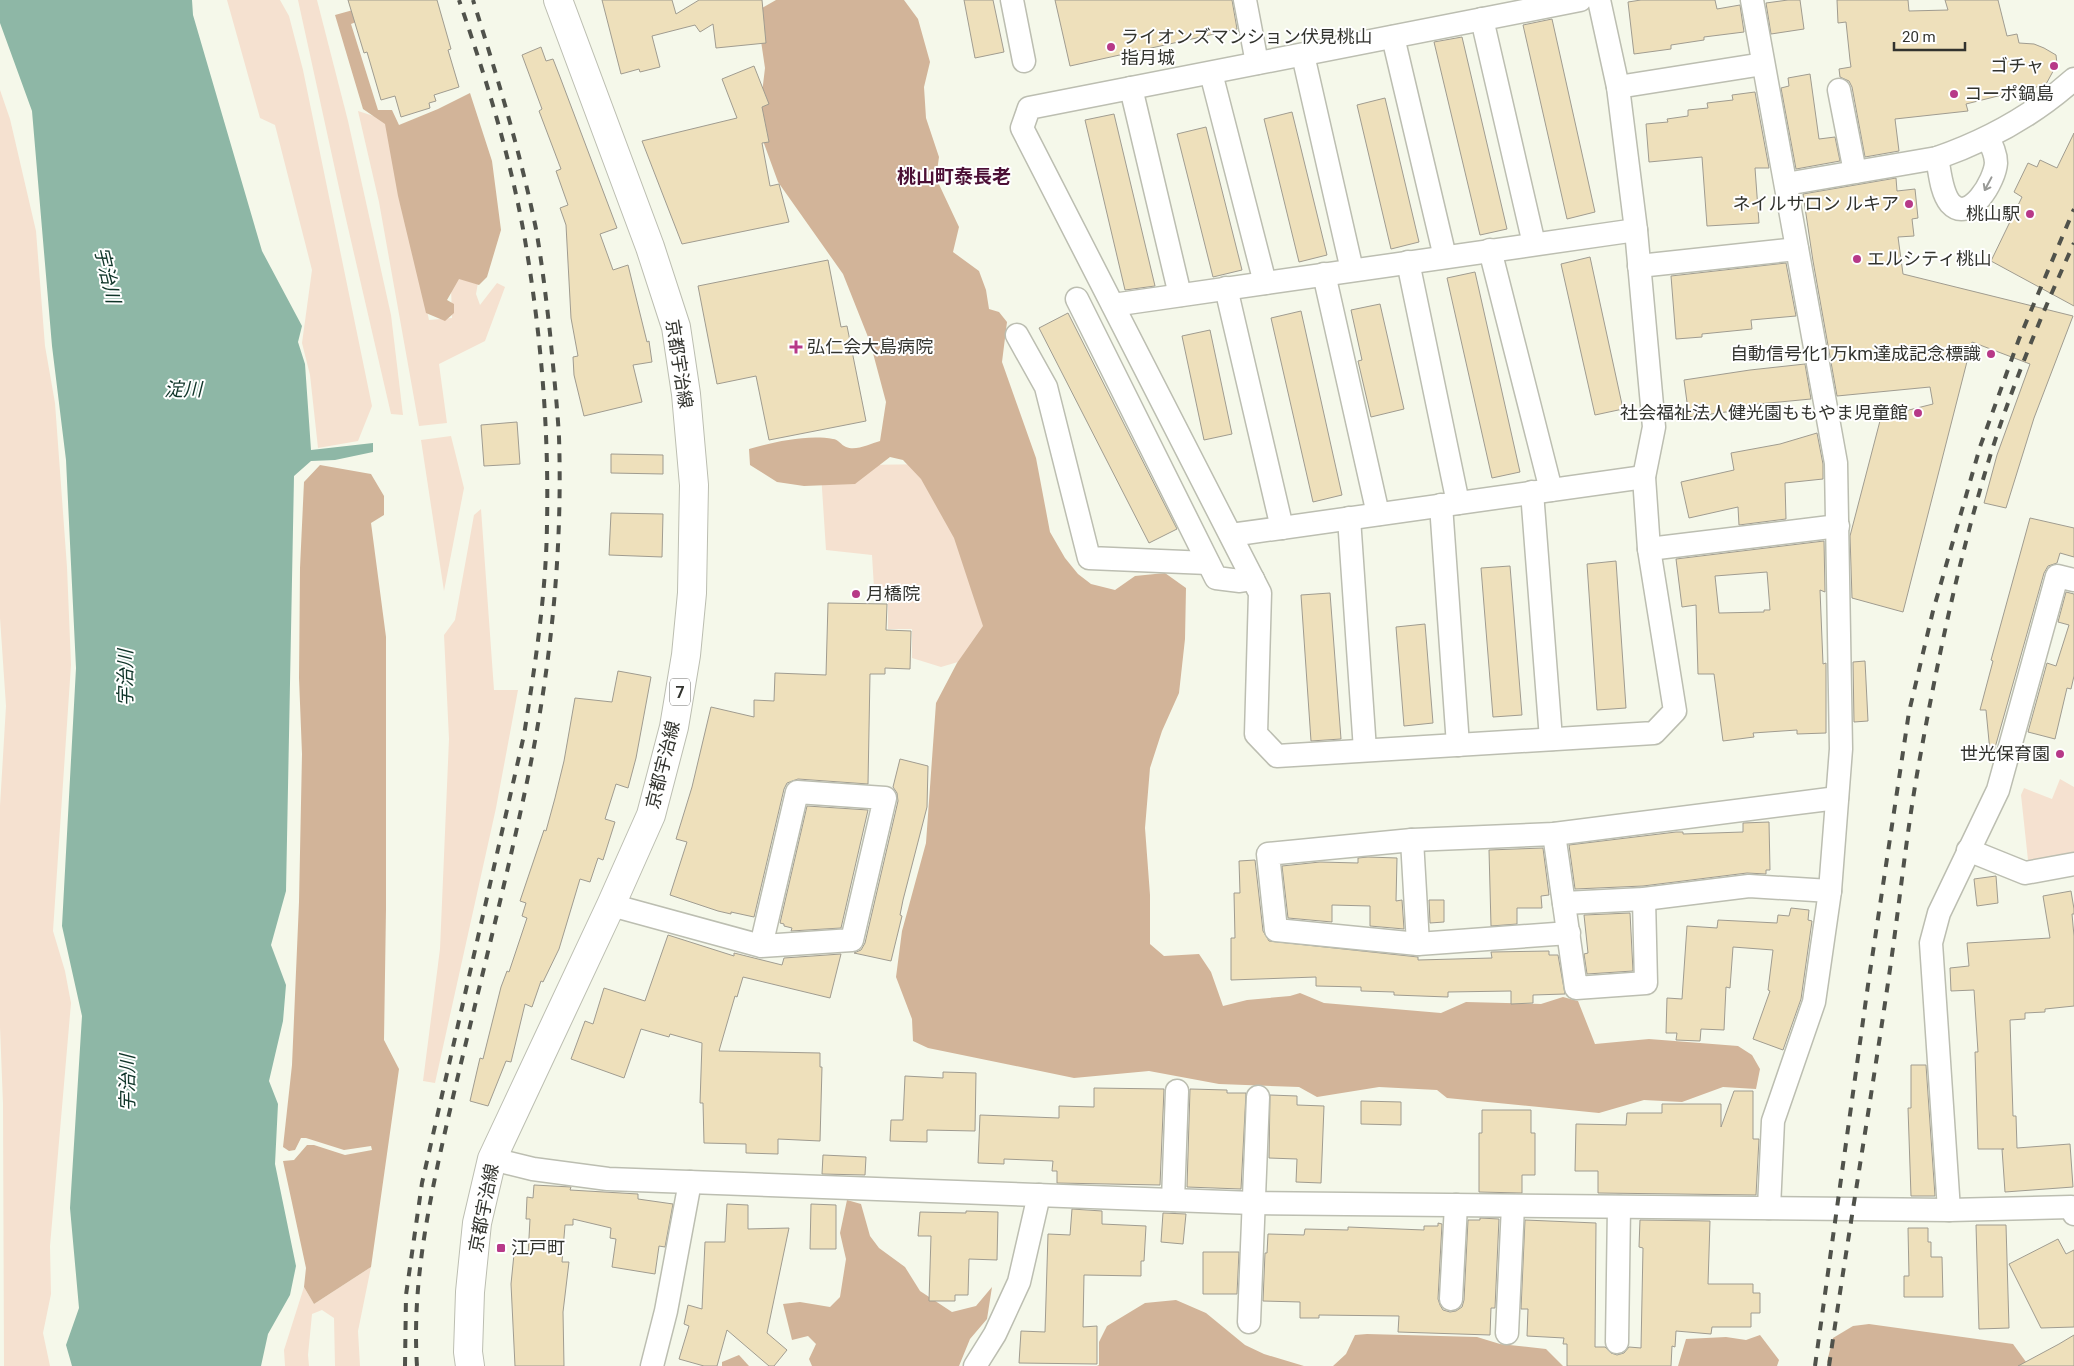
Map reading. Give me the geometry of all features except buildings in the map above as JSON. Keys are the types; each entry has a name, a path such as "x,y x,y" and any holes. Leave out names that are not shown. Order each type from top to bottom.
{"main road":[{"name":"京都宇治線","path":"470,1366 468,1352 471,1282 478,1223 492,1159 651,815 674,727 686,654 692,594 694,485 686,394 676,327 650,247 558,0"}],"street":[{"path":"1012,0 1024,61"},
{"path":"1245,0 1257,63"},
{"path":"1580,0 1028,108 1022,128 1260,593 1256,734 1277,756 1654,732 1676,711 1649,549 1644,476 1654,427 1636,230 1618,87 1599,0"},
{"path":"1752,0 1836,462 1838,526 1837,620 1841,749 1830,891 1814,1002 1773,1121 1769,1208"},
{"path":"1482,19 1534,244"},
{"path":"1393,37 1445,257"},
{"path":"1304,54 1352,270"},
{"path":"1618,87 1764,64"},
{"path":"1211,73 1265,283"},
{"path":"1786,184 1937,158 1988,138 2023,117 2074,79"},
{"path":"1131,88 1180,295"},
{"path":"1839,90 1855,172"},
{"path":"1937,158 1945,193 1951,203 1966,208 1974,205 1980,199 1996,164 1995,154 1988,138"},
{"path":"1113,305 1636,230"},
{"path":"1639,266 1797,249"},
{"path":"1490,250 1541,491 1551,739"},
{"path":"1408,262 1449,504 1458,744"},
{"path":"1324,274 1378,514"},
{"path":"1226,288 1282,528"},
{"path":"1077,299 1216,578 1240,581 1253,578"},
{"path":"1017,335 1046,387 1088,558 1208,563"},
{"path":"1115,376 1141,360"},
{"path":"1230,535 1644,476"},
{"path":"1349,518 1365,750"},
{"path":"1649,549 1838,526"},
{"path":"1949,1210 1931,943 1939,913 1998,790 2057,576 2074,580"},
{"path":"611,905 761,946 852,940 885,798 797,792 761,946"},
{"path":"1569,933 1418,944 1276,930 1268,854 1412,840 1554,834 1837,798"},
{"path":"1554,834 1576,988 1646,983 1644,899"},
{"path":"1412,840 1418,944"},
{"path":"1968,850 2025,872 2074,864"},
{"path":"1564,903 1644,899 1749,886 1830,891"},
{"path":"1172,1200 1177,1091"},
{"path":"1249,1322 1258,1097"},
{"path":"492,1159 533,1169 608,1179 1253,1203 1949,1210 2073,1205"},
{"path":"652,1366 666,1312 690,1182"},
{"path":"975,1366 995,1334 1019,1282 1039,1195"},
{"path":"1451,1299 1456,1205"},
{"path":"1507,1333 1513,1206"},
{"path":"1617,1342 1620,1207"}],"shaded area":[{"path":"227,0 280,0 289,16 303,70 372,406 358,441 318,448 310,375 302,343 312,270 275,125 260,118"},
{"path":"298,0 317,0 348,121 391,315 403,415 391,414"},
{"path":"776,0 904,0 918,19 930,62 924,87 926,118 939,157 936,178 959,227 953,252 979,271 986,290 989,309 999,312 1007,322 1002,362 1036,458 1050,532 1065,558 1078,574 1091,584 1115,590 1135,576 1165,573 1186,588 1185,639 1179,693 1162,731 1150,768 1145,828 1150,895 1150,944 1164,956 1199,954 1211,972 1223,1006 1247,1000 1290,996 1300,993 1324,1003 1441,1013 1466,1002 1541,1004 1563,997 1578,1001 1595,1044 1649,1039 1738,1046 1752,1055 1760,1069 1756,1089 1723,1087 1682,1102 1644,1100 1599,1113 1447,1098 1437,1090 1379,1087 1317,1097 1299,1087 1219,1084 1149,1071 1074,1078 928,1048 913,1041 912,1019 896,977 902,931 926,843 936,703 957,663 983,626 954,538 921,479 903,460 890,457 855,484 804,486 777,482 750,465 749,449 780,441 813,437 835,439 846,447 854,448 880,441 886,402 870,342 843,274 778,182 758,127 765,68 761,41 753,13"},
{"path":"371,5 376,14 351,24 378,110 392,110 399,125 470,93 492,161 501,230 487,277 479,285 459,279 447,300 454,304 454,313 445,321 426,313 398,196 385,124 363,109 335,15"},
{"path":"0,90 10,119 36,231 45,346 55,403 67,567 71,665 53,931 65,971 71,1003 50,1246 51,1294 43,1333 50,1366 4,1366 3,1104 0,1027 0,806 6,706 0,618"},
{"path":"358,111 386,120 429,320 452,318 451,287 457,277 479,277 476,294 480,305 497,283 505,287 485,341 439,364 447,423 419,426 379,202"},
{"path":"451,436 464,488 444,591 421,440"},
{"path":"935,464 993,627 985,654 941,667 912,658 912,629 888,629 888,590 874,588 872,555 826,550 821,473 860,465"},
{"path":"320,465 371,474 384,496 384,515 371,523 386,637 384,1040 399,1069 371,1267 314,1304 304,1287 306,1268 283,1161 294,1160 307,1145 314,1145 345,1155 372,1150 371,1146 344,1150 306,1138 301,1138 295,1150 289,1151 283,1147 292,1065 299,902 302,754 299,678 300,568 304,482"},
{"path":"481,509 494,690 518,690 496,808 435,1083 423,1081 440,949 449,739 444,635 455,620 474,515"},
{"path":"2060,779 2074,787 2074,852 2035,862 2028,860 2021,795 2024,788 2052,799"},
{"path":"847,1200 861,1204 870,1236 879,1248 905,1267 920,1291 952,1312 976,1306 992,1287 987,1319 970,1339 959,1366 812,1366 809,1359 816,1344 808,1336 792,1340 783,1304 800,1302 830,1307 840,1297 846,1259 840,1233"},
{"path":"371,1267 358,1331 360,1366 335,1366 334,1318 322,1310 312,1314 308,1355 309,1366 285,1366 284,1350 304,1287 314,1304"},
{"path":"1176,1300 1206,1313 1245,1345 1264,1354 1304,1366 1097,1366 1099,1365 1099,1342 1107,1326 1145,1303"},
{"path":"1869,1324 2013,1344 2029,1366 1830,1366 1827,1362 1833,1338 1853,1326"},
{"path":"1355,1335 1477,1337 1500,1344 1546,1349 1563,1366 1333,1366 1346,1354"},
{"path":"1760,1335 1779,1360 1777,1366 1678,1366 1686,1339 1726,1337 1746,1340"},
{"path":"739,1355 749,1366 722,1366 722,1362"}],"water":[{"name":"淀川","path":"0,0 192,0 193,15 262,251 302,326 298,342 305,364 311,450 373,443 373,452 335,460 311,461 294,476 286,891 271,945 286,985 283,1021 269,1081 278,1104 275,1164 296,1266 290,1295 268,1334 261,1366 72,1366 66,1345 79,1308 70,1208 82,1016 62,926 76,668 66,460 52,346 32,111 0,23"}],"railway":[{"path":"405,1366 406,1295 422,1183 524,735 545,578 547,453 540,346 531,275 513,179 479,59 459,0"},
{"path":"417,1366 417,1298 425,1230 445,1130 506,878 532,759 547,668 559,529 559,437 550,333 536,229 515,142 473,0"},
{"path":"1815,1366 1868,985 1909,712 1933,611 1980,447 2019,339 2074,209"},
{"path":"1829,1366 1889,976 1916,780 1943,639 1960,564 1991,453 2009,399 2051,294 2074,243"}],"place":[{"name":"ライオンズマンション伏見桃山 指月城","path":"1111,47"},
{"name":"ゴチャ","path":"2054,66"},
{"name":"コーポ鍋島","path":"1954,94"},
{"name":"ネイルサロン ルキア","path":"1909,204"},
{"name":"桃山駅","path":"2030,214"},
{"name":"エルシティ桃山","path":"1857,259"},
{"name":"弘仁会大島病院","path":"796,347"},
{"name":"自動信号化1万km達成記念標識","path":"1991,354"},
{"name":"社会福祉法人健光園ももやま児童館","path":"1918,413"},
{"name":"月橋院","path":"856,594"},
{"name":"世光保育園","path":"2060,754"},
{"name":"江戸町","path":"501,1248"}],"district":[{"name":"桃山町泰長老","path":"954,176"}],"water label":[{"name":"宇治川","path":"108,275"},
{"name":"宇治川","path":"125,678"},
{"name":"宇治川","path":"127,1083"}]}
